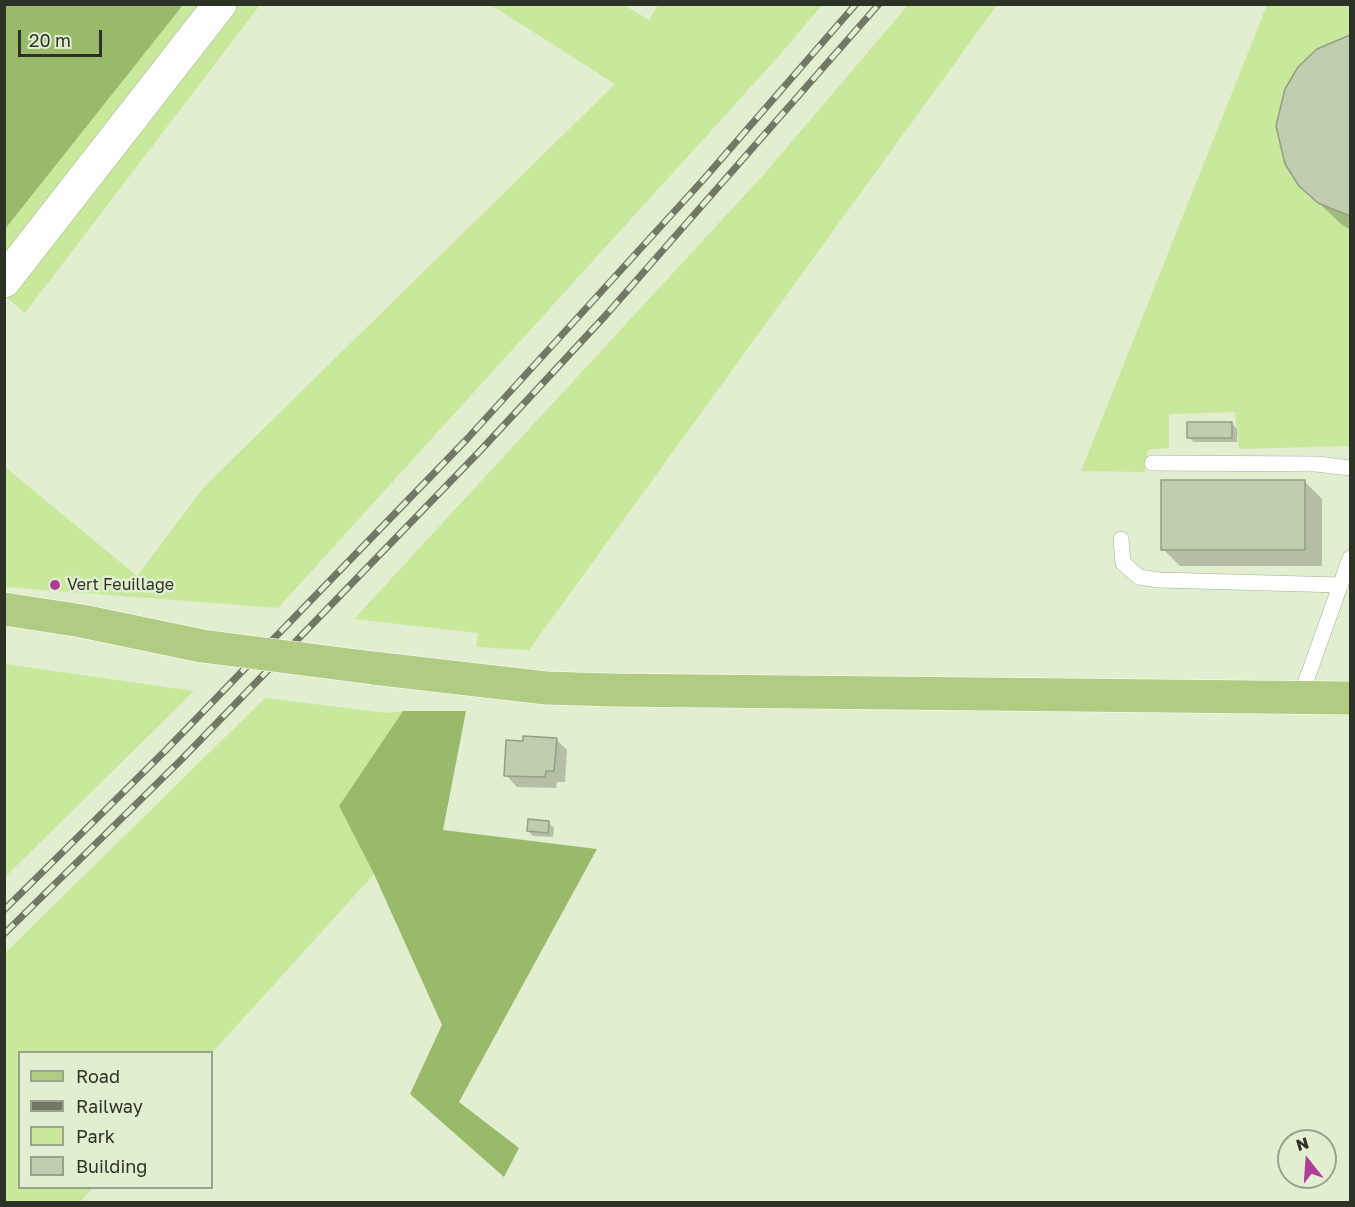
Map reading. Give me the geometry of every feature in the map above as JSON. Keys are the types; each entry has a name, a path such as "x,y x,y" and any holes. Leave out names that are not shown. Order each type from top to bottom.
{"main road":[{"path":"4,609 82,621 201,646"},
{"path":"4,633 201,646 536,687 600,690 1350,698"}],"street":[{"path":"4,281 220,4"}],"lane":[{"path":"1152,463 1316,464 1350,468"},
{"path":"1121,539 1123,563 1139,577 1159,580 1341,585"},
{"path":"1300,698 1350,558"}],"green space":[{"path":"4,5 183,5 5,229"},
{"path":"183,5 260,5 25,313 5,296 4,229"},
{"path":"491,5 624,5 649,20 658,5 822,5 777,58 278,608 5,587 5,467 137,576 204,487 615,84"},
{"path":"908,5 997,5 529,650 476,647 478,633 354,619 766,172"},
{"path":"1267,5 1350,5 1350,446 1239,449 1235,412 1169,414 1169,448 1148,450 1145,472 1081,471"},
{"path":"4,664 194,691 5,877"},
{"path":"265,698 387,713 403,711 339,806 374,874 213,1052 18,1051 18,1189 92,1189 80,1202 5,1202 5,953"},
{"path":"403,711 466,711 443,830 597,849 459,1102 519,1148 504,1177 410,1094 442,1025 374,874 339,806"}],"building":[{"path":"1350,35 1350,216 1318,203 1299,186 1285,164 1276,126 1285,89 1298,67 1317,49"},
{"path":"1187,422 1232,422 1232,438 1187,438"},
{"path":"1161,480 1305,480 1305,550 1161,550"},
{"path":"523,736 557,738 554,771 546,771 545,777 504,776 506,740 523,741"},
{"path":"528,819 549,821 548,833 527,831"}],"railway":[{"path":"4,910 166,750 467,439 703,180 856,4"},
{"path":"4,934 182,759 479,452 606,315 879,4"}],"place":[{"name":"Vert Feuillage","path":"55,585"}]}
